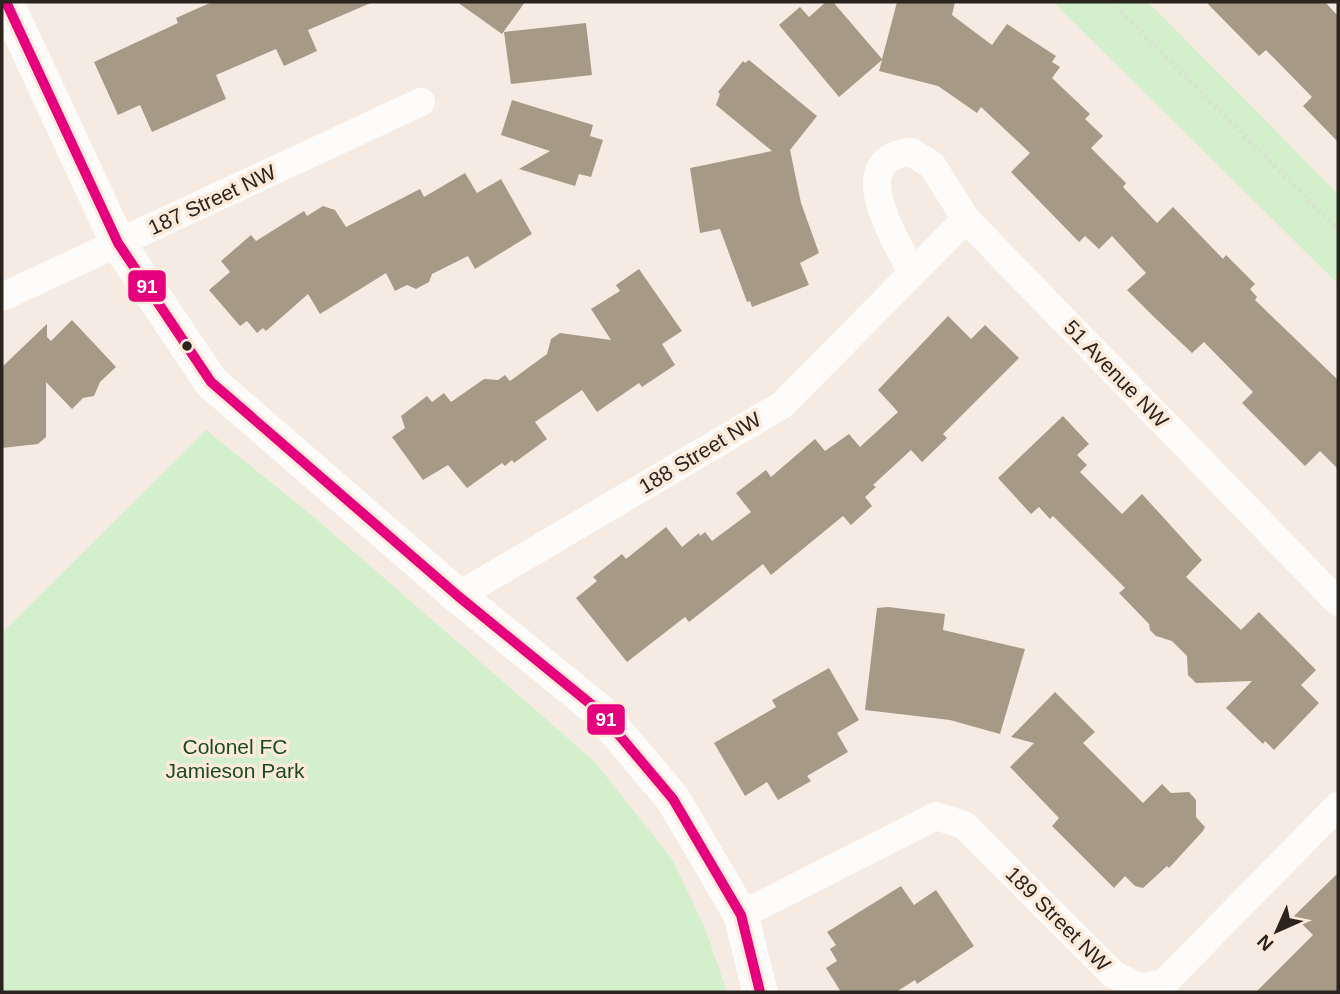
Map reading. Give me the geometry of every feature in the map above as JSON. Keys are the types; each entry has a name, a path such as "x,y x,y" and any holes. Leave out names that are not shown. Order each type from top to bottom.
{"street":[{"path":"6,2 118,243 211,382 458,596 598,710 673,799 741,915 760,992"},
{"name":"187 Street NW","path":"2,297 421,102"},
{"name":"51 Avenue NW","path":"912,272 876,195 879,172 897,156 918,154 932,165 966,219 1338,602"},
{"name":"188 Street NW","path":"458,596 782,405 966,219"},
{"name":"189 Street NW","path":"741,915 936,816 964,825 1113,974 1141,988 1164,983 1338,807"}],"path":[{"path":"1111,2 1338,230"}],"green space":[{"path":"1053,2 1148,2 1338,194 1338,284"},
{"name":"Colonel FC Jamieson Park","path":"206,430 315,518 594,761 672,859 705,928 727,992 2,992 2,633"}],"building":[{"path":"212,2 373,2 308,30 317,51 284,66 276,49 216,75 226,99 152,132 140,105 118,115 94,62 178,23 176,18"},
{"path":"457,2 525,2 502,34"},
{"path":"826,2 833,2 882,59 897,2 955,2 952,15 992,45 1007,24 1056,56 1052,62 1060,67 1052,78 1090,114 1085,119 1103,136 1091,148 1126,183 1123,187 1157,223 1173,207 1223,259 1226,255 1255,284 1250,289 1257,297 1255,300 1338,380 1338,469 1320,451 1305,466 1242,403 1253,392 1204,342 1192,353 1127,290 1146,273 1112,236 1099,249 1085,236 1079,242 1011,172 1030,153 981,107 977,113 938,86 879,71 882,60 839,97 779,25 800,7 809,17"},
{"path":"1206,2 1325,2 1338,16 1338,142 1303,106 1312,97 1266,50 1259,56"},
{"path":"586,23 592,75 511,84 504,32"},
{"path":"749,60 817,116 790,150 801,203 819,253 800,263 809,285 752,307 750,301 747,302 720,229 700,233 690,168 772,151 716,105 720,94 718,92 743,61 745,63"},
{"path":"512,100 593,125 590,136 603,140 591,177 579,174 575,186 519,169 550,151 501,135"},
{"path":"465,173 477,193 501,179 532,234 475,269 468,256 432,274 429,282 416,289 407,285 395,291 386,273 320,314 308,294 266,331 263,328 257,333 247,321 240,326 209,290 230,272 221,261 251,235 256,241 304,211 307,216 323,206 335,210 346,227 420,189 424,197"},
{"path":"639,269 682,331 662,344 675,365 642,387 639,383 597,412 582,390 535,422 547,439 514,463 512,460 505,466 502,463 467,488 448,465 423,480 392,437 405,428 401,416 427,396 432,402 444,393 451,402 484,379 498,380 505,375 510,381 547,354 551,339 560,333 611,340 591,309 620,291 616,285"},
{"path":"948,316 971,339 985,325 1019,358 943,434 947,438 922,462 911,450 873,485 876,487 865,497 872,506 851,525 843,516 771,575 763,564 689,622 685,617 627,662 576,598 597,581 593,577 622,554 626,559 666,527 682,547 699,533 700,536 705,532 712,541 751,512 736,493 766,470 771,477 815,439 825,451 849,434 860,447 898,412 878,390"},
{"path":"72,320 116,367 100,382 94,396 83,398 72,409 46,382 46,437 38,444 2,448 2,367 47,324 47,337 51,341"},
{"path":"1063,416 1089,444 1077,455 1087,465 1080,472 1122,514 1142,494 1202,560 1186,577 1241,630 1259,612 1316,670 1301,685 1319,703 1274,750 1265,741 1263,744 1226,708 1252,681 1196,683 1188,675 1187,656 1172,641 1156,636 1150,630 1149,624 1119,593 1125,588 1053,516 1050,519 1039,507 1031,514 998,478"},
{"path":"877,608 945,614 943,630 1025,649 1000,734 950,720 865,710"},
{"path":"829,668 859,720 837,733 848,752 807,776 811,781 778,800 767,782 745,796 714,743 776,707 772,700"},
{"path":"1055,692 1095,732 1083,743 1143,803 1162,784 1171,793 1189,792 1196,800 1196,817 1205,827 1203,831 1169,868 1167,866 1143,888 1135,886 1125,876 1114,888 1052,826 1059,818 1010,767 1034,743 1011,737"},
{"path":"1338,873 1338,992 1256,992 1313,935 1294,916"},
{"path":"901,886 914,905 936,890 974,946 917,984 915,980 896,992 841,992 826,968 837,961 830,949 836,945 827,932"}],"transit line":[{"name":"91","path":"6,2 118,243 211,382 458,596 598,710 673,799 741,915 760,992"}]}
